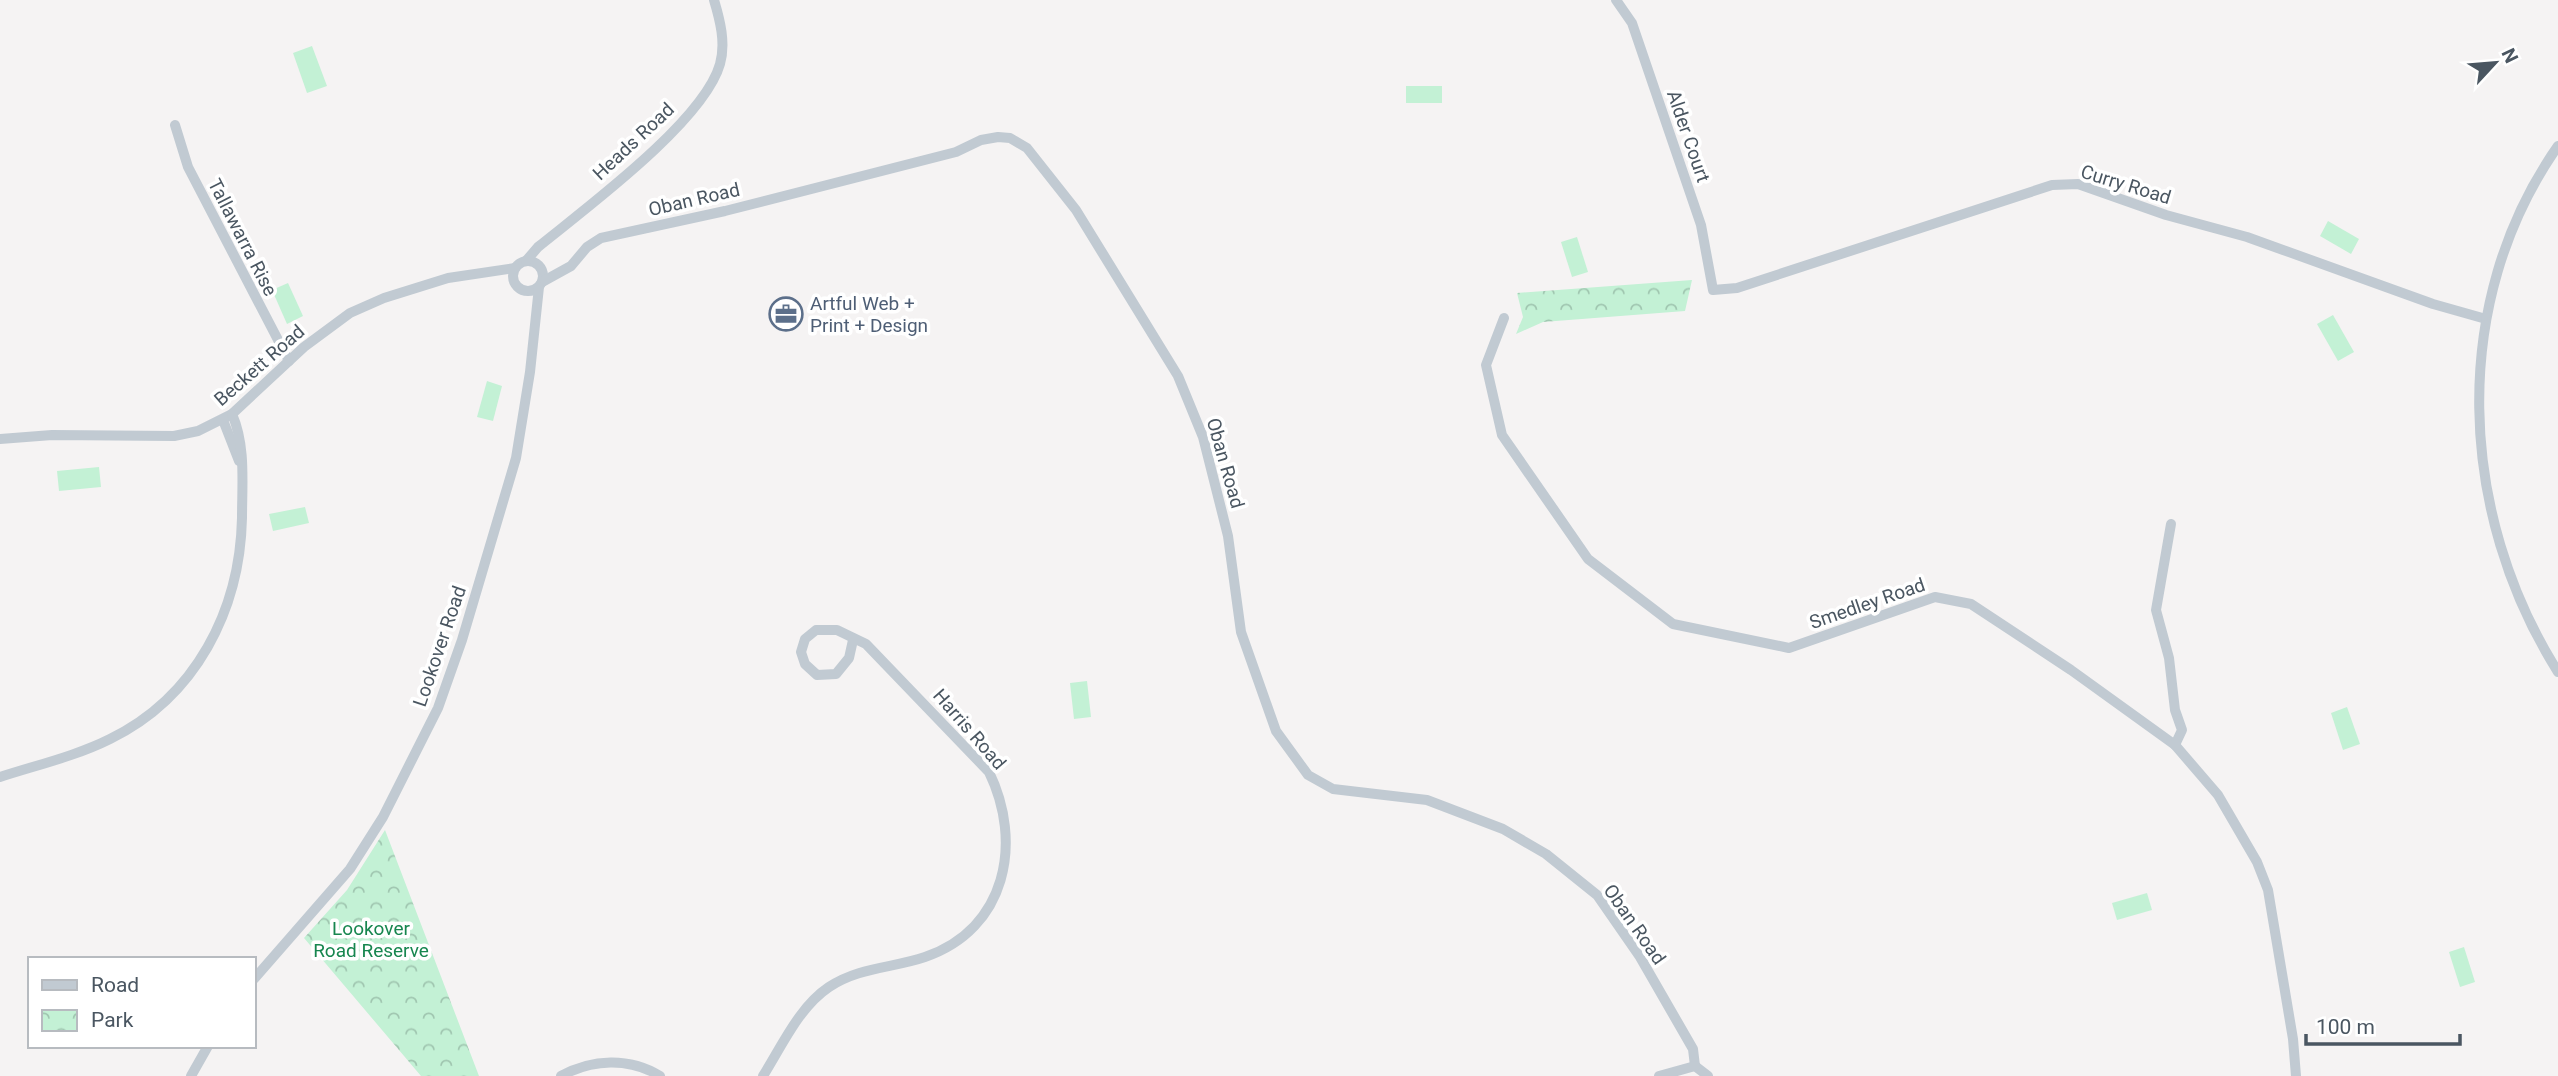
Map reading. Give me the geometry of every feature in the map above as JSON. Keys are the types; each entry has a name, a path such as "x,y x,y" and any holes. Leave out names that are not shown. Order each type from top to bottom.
{"street":[{"name":"Heads Road","path":"514,274 538,247 660,144 708,89 722,55 720,22 714,0"},
{"name":"Alder Court","path":"1616,0 1632,23 1701,225 1713,290"},
{"name":"Tallawarra Rise","path":"175,125 188,167 289,360"},
{"name":"Oban Road","path":"541,276 565,271 593,241 601,238 777,198 956,152 981,139 1010,138 1027,148 1076,210 1178,376 1203,437 1228,536 1241,632 1276,731 1308,775 1333,789 1427,800 1503,828 1546,854 1597,895 1633,946 1693,1049 1695,1066"},
{"path":"2558,146 2514,225 2486,319 2478,421 2488,497 2523,605 2558,672"},
{"name":"Curry Road","path":"1713,290 1737,288 2052,186 2078,184 2166,215 2247,237 2433,304 2486,319"},
{"path":"514,274 518,288 527,292 541,276 538,247"},
{"path":"526,261 541,276"},
{"name":"Beckett Road","path":"0,439 52,435 174,436 198,431 228,417 289,360 341,319 368,303 448,278 514,274"},
{"name":"Lookover Road","path":"256,977 333,890 361,853 383,817 438,708 511,480 526,406 541,276"},
{"name":"Lookover Road","path":"527,292 535,316"},
{"name":"Smedley Road","path":"1504,318 1486,365 1502,435 1588,559 1674,624 1789,648 1935,597 1971,604 2071,670 2175,745 2218,794 2257,862 2269,890 2293,1040 2296,1076"},
{"path":"0,777 111,738 154,710 197,665 222,622 235,582 241,546 242,438 228,417"},
{"path":"2171,524 2156,610 2169,658 2175,710 2182,730 2175,745"},
{"name":"Harris Road","path":"763,1076 805,1010 828,988 860,971 926,956 974,927 993,899 1006,863 1007,828 1000,794 989,772 876,652 837,630 816,631 805,639 801,652 805,664 817,675 836,674 849,658 853,640"},
{"path":"191,1076 207,1048"},
{"path":"561,1076 583,1066 612,1062 642,1067 660,1076"},
{"path":"1659,1076 1695,1066 1708,1076"}],"green space":[{"path":"312,46 327,86 307,93 293,53"},
{"path":"1406,86 1442,86 1442,103 1406,103"},
{"path":"2328,221 2359,239 2351,254 2320,236"},
{"path":"1577,237 1588,272 1572,277 1561,242"},
{"path":"1692,280 1685,311 1543,322 1516,334 1523,317 1517,293"},
{"path":"288,283 303,316 287,324 272,290"},
{"path":"2333,315 2354,352 2338,361 2317,324"},
{"path":"487,381 502,386 493,421 477,417"},
{"path":"99,467 101,487 59,491 57,471"},
{"path":"305,507 309,523 273,531 269,514"},
{"path":"1087,681 1091,717 1074,719 1070,683"},
{"path":"2347,707 2360,744 2343,750 2331,713"},
{"name":"Lookover Road Reserve","path":"385,830 479,1076 421,1076 304,938 347,890"},
{"path":"2147,893 2152,910 2117,920 2112,903"},
{"path":"2464,947 2475,982 2460,987 2449,952"}],"place":[{"name":"Artful Web + Print + Design","path":"786,314"}]}
